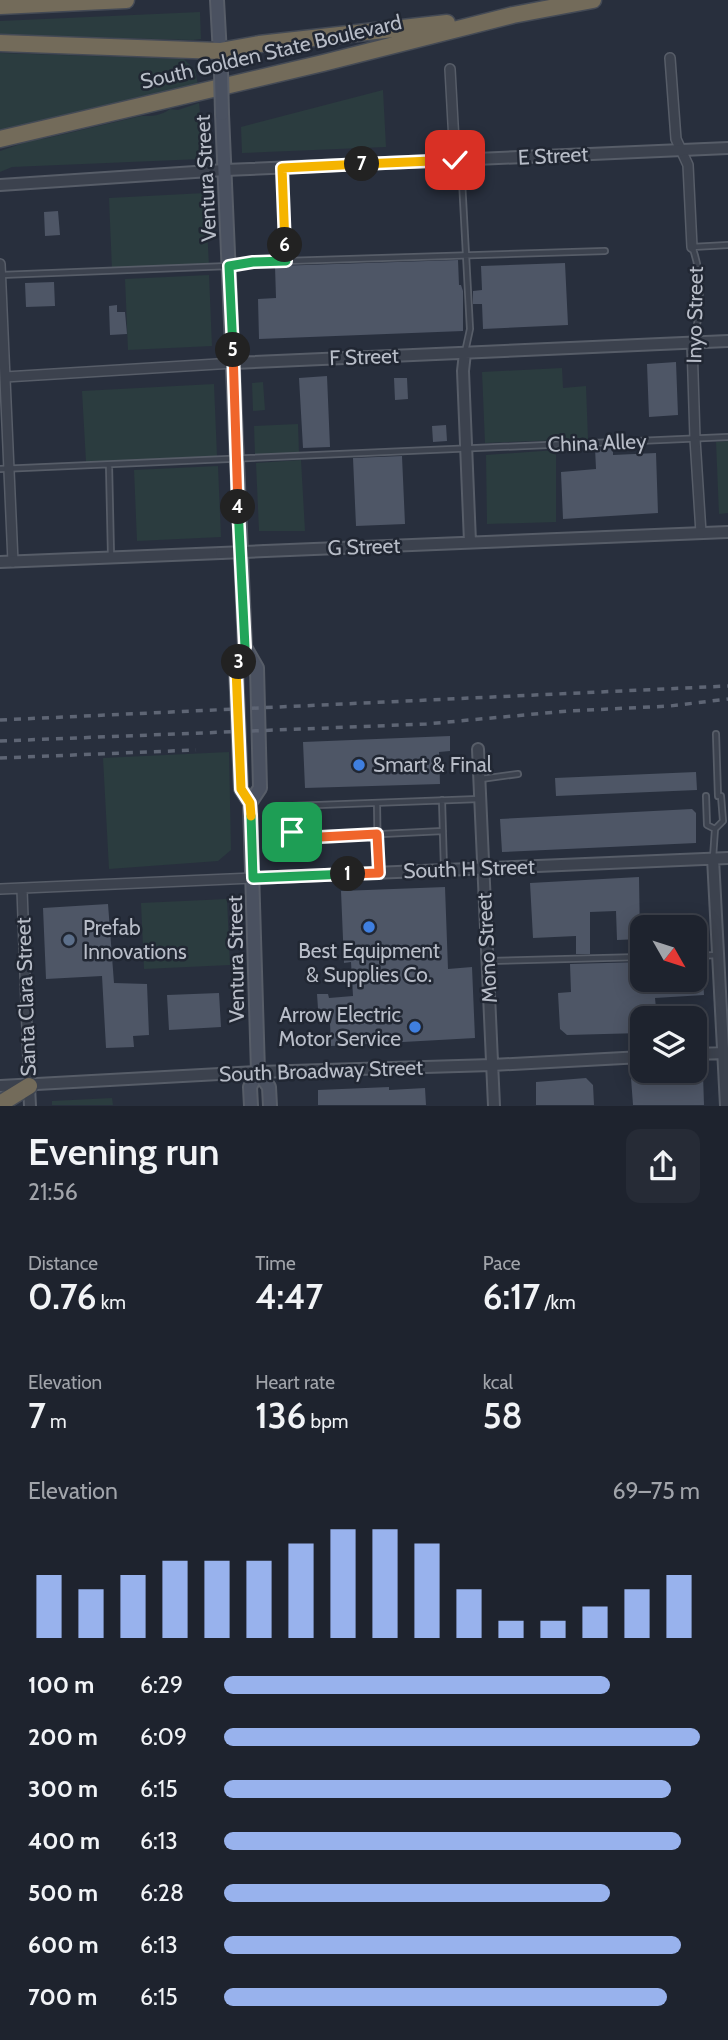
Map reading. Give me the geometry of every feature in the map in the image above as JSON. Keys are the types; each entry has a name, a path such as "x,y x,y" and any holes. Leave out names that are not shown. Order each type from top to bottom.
{"highway":[{"path":"0,6 126,0"},
{"name":"South Golden State Boulevard","path":"0,139 513,15 593,0"},
{"path":"0,43 220,51 259,44 513,15"},
{"path":"0,1104 29,1086"}],"main road":[{"name":"Ventura Street","path":"218,0 245,647 236,668 241,789 250,803 253,878 258,1072 250,1087 251,1105"},
{"name":"Ventura Street","path":"245,647 257,668 260,788 250,803"},
{"name":"Ventura Street","path":"258,1072 269,1087 270,1105"}],"street":[{"name":"Inyo Street","path":"670,58 676,139 688,165 692,247"},
{"path":"450,69 458,160"},
{"name":"E Street","path":"0,185 225,170 728,148"},
{"path":"0,264 4,468 13,562"},
{"name":"F Street","path":"2,377 234,363 728,341"},
{"name":"Inyo Street","path":"692,343 701,533"},
{"path":"465,353 465,448 470,542"},
{"name":"G Street","path":"0,562 728,532"},
{"name":"Mono Street","path":"478,749 494,1105"},
{"path":"713,858 726,1105"},
{"name":"South H Street","path":"0,889 728,858"},
{"name":"Santa Clara Street","path":"22,889 30,1105"},
{"path":"707,1054 724,1053"},
{"name":"South Broadway Street","path":"0,1086 258,1072 630,1058"}],"lane":[{"path":"458,160 470,329 465,353"},
{"path":"282,168 286,261"},
{"path":"692,247 728,245"},
{"name":"Inyo Street","path":"692,247 697,260 699,323 692,343"},
{"path":"0,275 229,266 253,262 605,251"},
{"name":"China Alley","path":"4,468 728,437"},
{"path":"109,465 111,558"},
{"path":"713,858 715,828 723,821 716,734"},
{"path":"479,779 518,774"},
{"path":"706,796 707,825 715,828"},
{"path":"443,831 301,838 292,832 292,806 480,799"},
{"path":"442,800 444,871"},
{"path":"377,803 379,873"},
{"path":"707,956 718,956"},
{"path":"488,961 630,957"}],"shaded area":[{"path":"200,12 201,39 193,40 0,35 0,21"},
{"path":"0,53 184,59 195,70 198,85 0,131"},
{"path":"383,90 386,147 242,153 241,127"},
{"path":"199,103 204,153 201,159 12,167 0,172 0,151 35,139 156,115"},
{"path":"205,193 209,265 112,270 109,198"},
{"path":"209,275 212,346 128,350 125,279"},
{"path":"562,368 563,388 586,386 588,439 485,443 482,372"},
{"path":"263,382 265,410 253,411 252,383"},
{"path":"214,384 217,456 86,462 82,391"},
{"path":"298,424 299,453 255,455 254,426"},
{"path":"728,441 728,513 719,514 716,442"},
{"path":"556,450 556,522 487,524 486,455"},
{"path":"301,460 305,531 259,531 256,463"},
{"path":"218,466 221,537 137,541 134,470"},
{"path":"229,752 231,850 218,861 109,869 103,758"},
{"path":"227,899 230,965 144,969 141,903"},
{"path":"112,1098 113,1105 52,1105 52,1101"}],"building":[{"path":"58,211 60,235 45,236 44,212"},
{"path":"458,260 459,285 463,291 463,331 259,339 258,299 276,298 275,266"},
{"path":"565,263 568,325 483,329 482,304 473,304 473,291 482,290 481,266"},
{"path":"54,282 55,306 26,307 25,283"},
{"path":"117,305 117,312 125,312 127,334 110,335 109,306"},
{"path":"676,362 678,415 649,417 647,364"},
{"path":"327,376 330,447 303,448 299,378"},
{"path":"394,378 407,378 408,399 395,400"},
{"path":"446,425 447,441 433,442 432,426"},
{"path":"613,447 613,455 656,453 658,513 563,519 561,472 596,469 595,448"},
{"path":"402,456 405,524 356,526 353,458"},
{"path":"450,736 450,751 439,752 440,784 305,788 303,742"},
{"path":"696,772 697,790 556,796 555,778"},
{"path":"692,809 696,813 696,843 502,852 500,819"},
{"path":"639,877 640,915 630,915 630,939 617,940 616,911 590,912 590,954 576,954 576,936 533,938 530,883"},
{"path":"445,887 448,969 472,967 475,1038 331,1046 330,1023 319,1023 317,994 328,994 329,998 353,996 351,962 344,963 341,891"},
{"path":"108,904 114,983 147,984 149,1035 133,1036 134,1047 106,1048 102,976 46,979 43,908"},
{"path":"630,962 630,992 704,992 704,995 655,998 656,1006 630,1006 630,1033 567,1035 560,1029 558,993 571,992 570,964"},
{"path":"219,993 221,1027 169,1030 167,995"},
{"path":"586,1078 593,1085 594,1105 536,1105 536,1082"},
{"path":"631,1083 703,1083 704,1105 633,1105"},
{"path":"389,1087 389,1090 425,1088 426,1105 318,1105 318,1090"}],"railway":[{"path":"0,720 728,686"},
{"path":"0,741 426,724 568,711 670,706 728,699"},
{"path":"0,758 196,750"}],"place":[{"name":"Smart & Final","path":"359,765"},
{"name":"Best Equipment & Supplies Co.","path":"369,927"},
{"name":"Prefab Innovations","path":"69,940"},
{"name":"Arrow Electric Motor Service","path":"415,1027"}],"route":[{"path":"292,832 301,838 377,834 379,873 253,878 250,803 241,789 236,668 245,647 229,266 286,261 282,168 455,160"}]}
